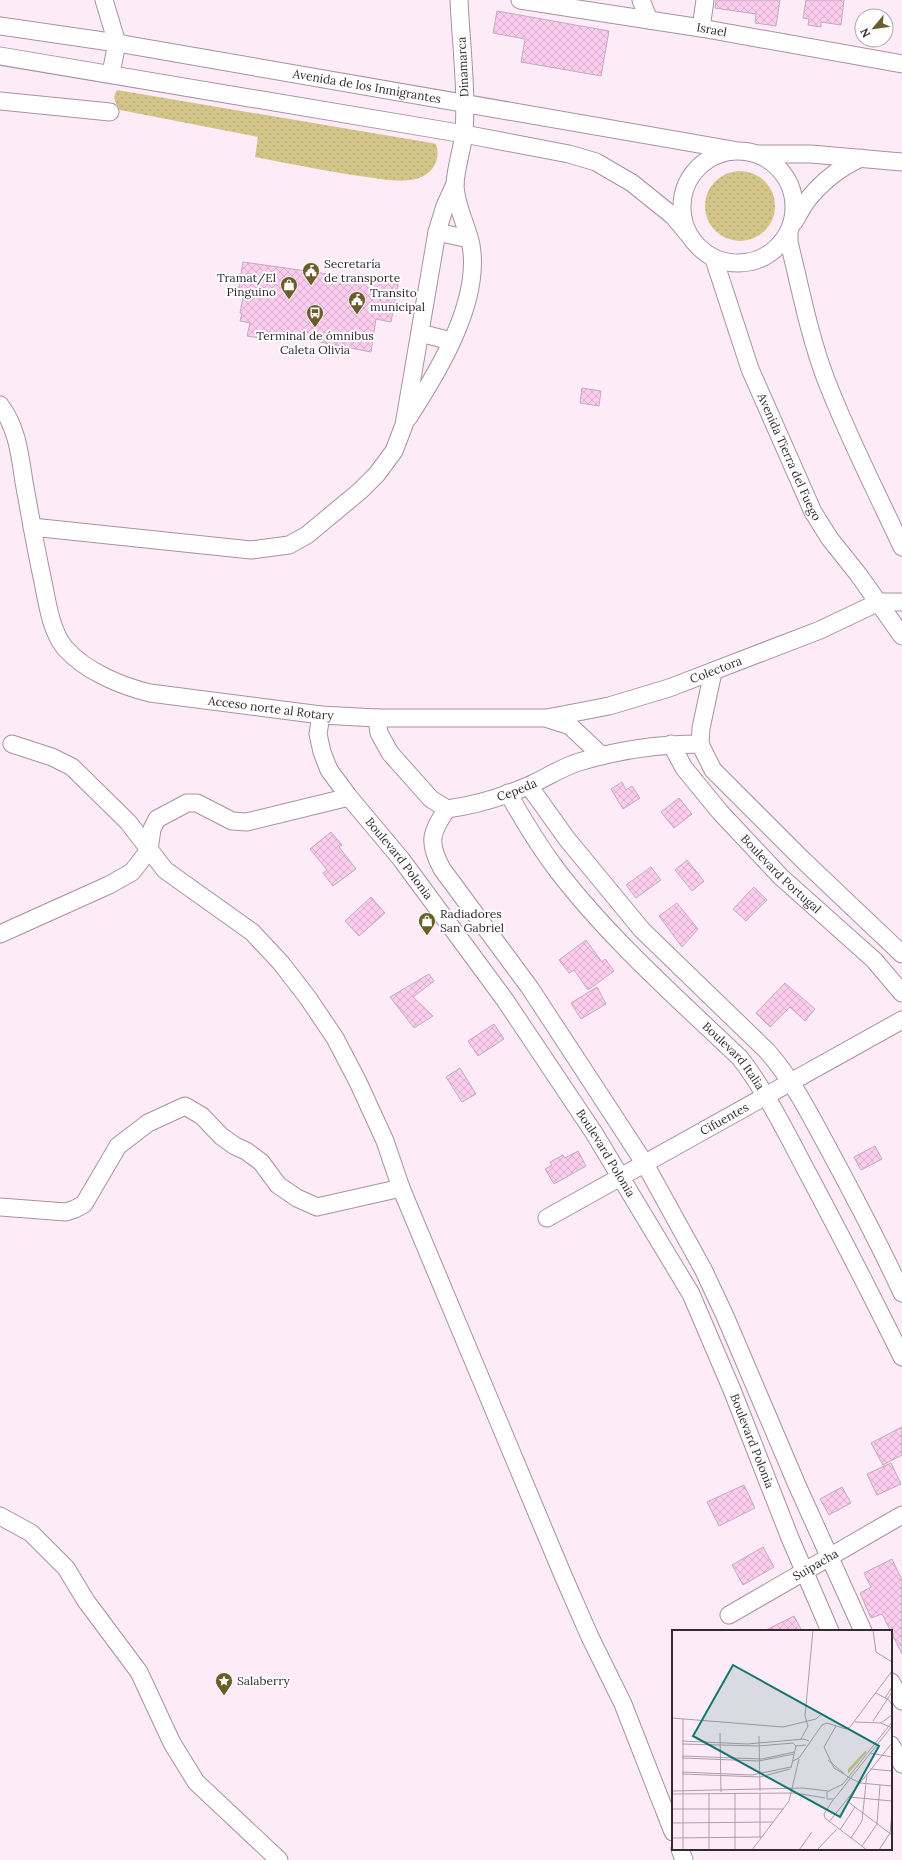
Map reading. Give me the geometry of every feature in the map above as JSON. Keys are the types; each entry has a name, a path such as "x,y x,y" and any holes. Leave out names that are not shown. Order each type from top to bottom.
{"street":[{"path":"104,0 117,43 111,73"},
{"name":"Dinamarca","path":"455,184 464,134 465,103 459,0"},
{"name":"Israel","path":"520,0 701,28 902,64"},
{"path":"641,0 649,20"},
{"path":"701,28 706,0"},
{"name":"Avenida de los Inmigrantes","path":"0,26 117,43 733,150"},
{"path":"0,56 111,73 555,150 596,162 615,172 649,195 673,216 695,244 714,259 734,264 757,260 768,255 778,247 808,199 818,188 834,174 861,158"},
{"path":"0,101 110,112"},
{"path":"689,235 682,214 682,199 686,185 693,172 703,162 716,154 733,150 750,151 758,154 776,166 785,175 791,187 794,199 794,212 789,242 811,335 825,377 861,460 902,547"},
{"path":"758,154 811,154 902,162"},
{"path":"32,527 251,550 289,545 307,535 377,474 394,451 404,425 437,232 445,206 455,184"},
{"path":"404,425 432,382 465,309 471,276 472,258 469,239 457,198 455,184"},
{"path":"437,232 469,239"},
{"name":"Avenida Tierra del Fuego","path":"714,259 750,369 813,512 830,540 879,602 902,636"},
{"path":"420,333 451,341"},
{"name":"Acceso norte al Rotary","path":"0,405 10,418 17,442 46,599 55,631 64,647 76,658 102,675 128,687 150,692 322,715 377,718 545,718 570,726 602,756"},
{"path":"879,602 902,602"},
{"name":"Colectora","path":"545,718 609,706 669,688 820,630 879,602"},
{"path":"700,744 701,728 713,672"},
{"name":"Boulevard Polonia","path":"322,715 318,734 322,752 329,770 349,797 401,860 505,1000 594,1133 691,1294 732,1390 804,1571 830,1630"},
{"path":"377,718 379,733 390,753 431,799 448,809"},
{"path":"12,744 52,757 72,767 128,822 165,870 252,932 281,963 308,998 335,1038 358,1082 385,1141 401,1188 565,1580 590,1637 623,1704 672,1829"},
{"name":"Cepeda","path":"448,809 473,805 529,786 578,762 602,756 671,744 700,744"},
{"name":"Boulevard Portugal","path":"671,744 684,768 720,812 781,877 874,960 902,993"},
{"name":"Boulevard Portugal","path":"700,744 713,770 799,857 902,954"},
{"name":"Boulevard Italia","path":"529,786 567,839 642,930 767,1051 778,1064 791,1083 851,1189 902,1293"},
{"name":"Boulevard Italia","path":"508,793 531,833 557,870 584,903 663,984 740,1058 750,1071 792,1143 856,1263 902,1357"},
{"path":"0,934 109,885 132,872 149,850 152,829 158,819 187,803 197,803 232,822 247,822 349,797"},
{"name":"Boulevard Polonia","path":"448,809 439,821 432,836 434,853 442,869 530,988 645,1164 703,1269 726,1316 797,1485 863,1630"},
{"name":"Cifuentes","path":"547,1218 902,1020"},
{"path":"0,1207 66,1212 76,1209 84,1204 118,1146 148,1123 185,1106 202,1116 222,1136 260,1162 278,1184 297,1198 317,1207 401,1188"},
{"name":"Suipacha","path":"728,1615 902,1515"},
{"path":"0,1516 31,1533 66,1568 86,1601 140,1672 172,1743 196,1782 279,1860"},
{"path":"892,1684 902,1701"},
{"path":"892,1747 902,1764"},
{"path":"680,1850 684,1860"}],"shaded area":[{"path":"117,90 432,143 436,144 437,157 428,173 417,179 399,181 339,173 255,157 258,137 120,110 115,100"},
{"path":"740,171 753,174 765,181 772,193 775,206 772,219 765,231 753,238 740,241 727,238 715,231 708,219 705,206 708,193 715,181 727,174"}],"building":[{"path":"716,0 780,0 776,26 755,23 756,14 715,8"},
{"path":"806,0 844,0 841,25 821,22 821,27 808,25 809,19 803,18"},
{"path":"497,11 609,31 601,76 521,62 525,39 493,33"},
{"path":"243,262 398,284 391,322 376,319 371,352 269,332 267,339 247,336 250,323 240,321 244,292 238,291"},
{"path":"582,388 601,391 599,406 580,403"},
{"path":"622,782 626,790 632,786 640,798 623,809 611,789"},
{"path":"679,798 692,814 674,828 661,812"},
{"path":"331,832 342,845 339,847 356,869 333,886 323,873 327,870 310,849"},
{"path":"687,860 704,881 692,891 675,870"},
{"path":"651,867 661,880 636,898 626,885"},
{"path":"754,887 767,900 746,921 733,909"},
{"path":"371,897 385,913 359,936 345,921"},
{"path":"677,903 698,929 682,947 659,916"},
{"path":"586,940 602,962 605,959 614,971 588,990 574,970 569,973 559,960"},
{"path":"429,974 434,981 413,997 433,1016 414,1028 390,997"},
{"path":"785,983 815,1009 805,1021 790,1007 770,1027 756,1013"},
{"path":"597,987 606,1004 581,1019 571,1003"},
{"path":"494,1024 504,1039 478,1056 468,1041"},
{"path":"460,1068 476,1094 462,1102 446,1077"},
{"path":"875,1146 882,1159 861,1170 854,1157"},
{"path":"578,1151 586,1166 554,1184 545,1169 552,1165 550,1162 563,1155 565,1158"},
{"path":"902,1427 902,1455 883,1465 871,1443"},
{"path":"891,1463 901,1484 877,1495 867,1474"},
{"path":"744,1485 755,1508 719,1526 707,1502"},
{"path":"842,1487 851,1503 829,1515 820,1499"},
{"path":"763,1547 774,1567 743,1585 732,1565"},
{"path":"892,1559 902,1580 902,1654 892,1634 892,1630 890,1630 882,1614 871,1618 860,1593 871,1587 864,1573"},
{"path":"794,1616 801,1630 766,1630"}],"place":[{"name":"Secretaría de transporte","path":"311,286"},
{"name":"Tramat/El Pinguino","path":"289,300"},
{"name":"Transito municipal","path":"357,315"},
{"name":"Terminal de ómnibus Caleta Olivia","path":"315,328"},
{"name":"Radiadores San Gabriel","path":"427,936"},
{"name":"Salaberry","path":"224,1696"}]}
